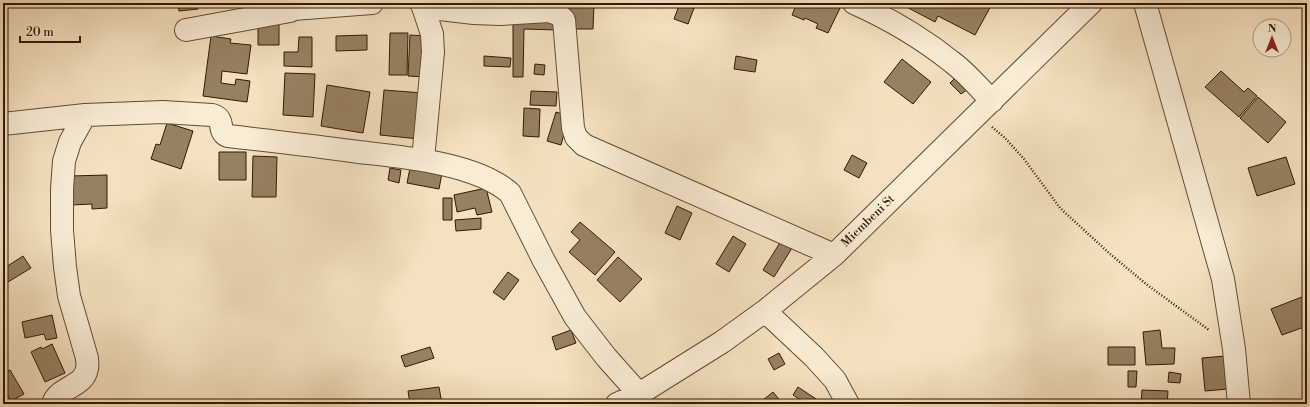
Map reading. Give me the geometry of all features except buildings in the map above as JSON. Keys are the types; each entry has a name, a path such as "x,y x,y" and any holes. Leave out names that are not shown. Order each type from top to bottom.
{"street":[{"path":"186,30 290,10 298,6 372,3"},
{"path":"854,3 879,14 916,35 954,63 985,108"},
{"name":"Miembeni St","path":"617,404 639,394 722,342 765,311 834,255 1091,3"},
{"path":"1145,3 1223,279 1234,349 1239,404"},
{"path":"423,160 433,52 432,34 422,5 474,13 500,14 549,11 558,14 564,20 573,128 576,137 584,144 834,255"},
{"path":"3,124 85,115 163,112 212,115 218,117 222,132 224,135 228,136 423,160 474,173 490,179 510,193 544,261 575,317 606,357 639,394"},
{"path":"53,404 58,395 74,386 84,377 87,369 87,358 69,296 62,230 64,161 70,142 85,115"},
{"path":"765,311 836,380 848,404"}],"path":[{"path":"985,108 1005,138 1024,159 1060,208 1109,253 1146,284 1178,306 1234,349"}]}
